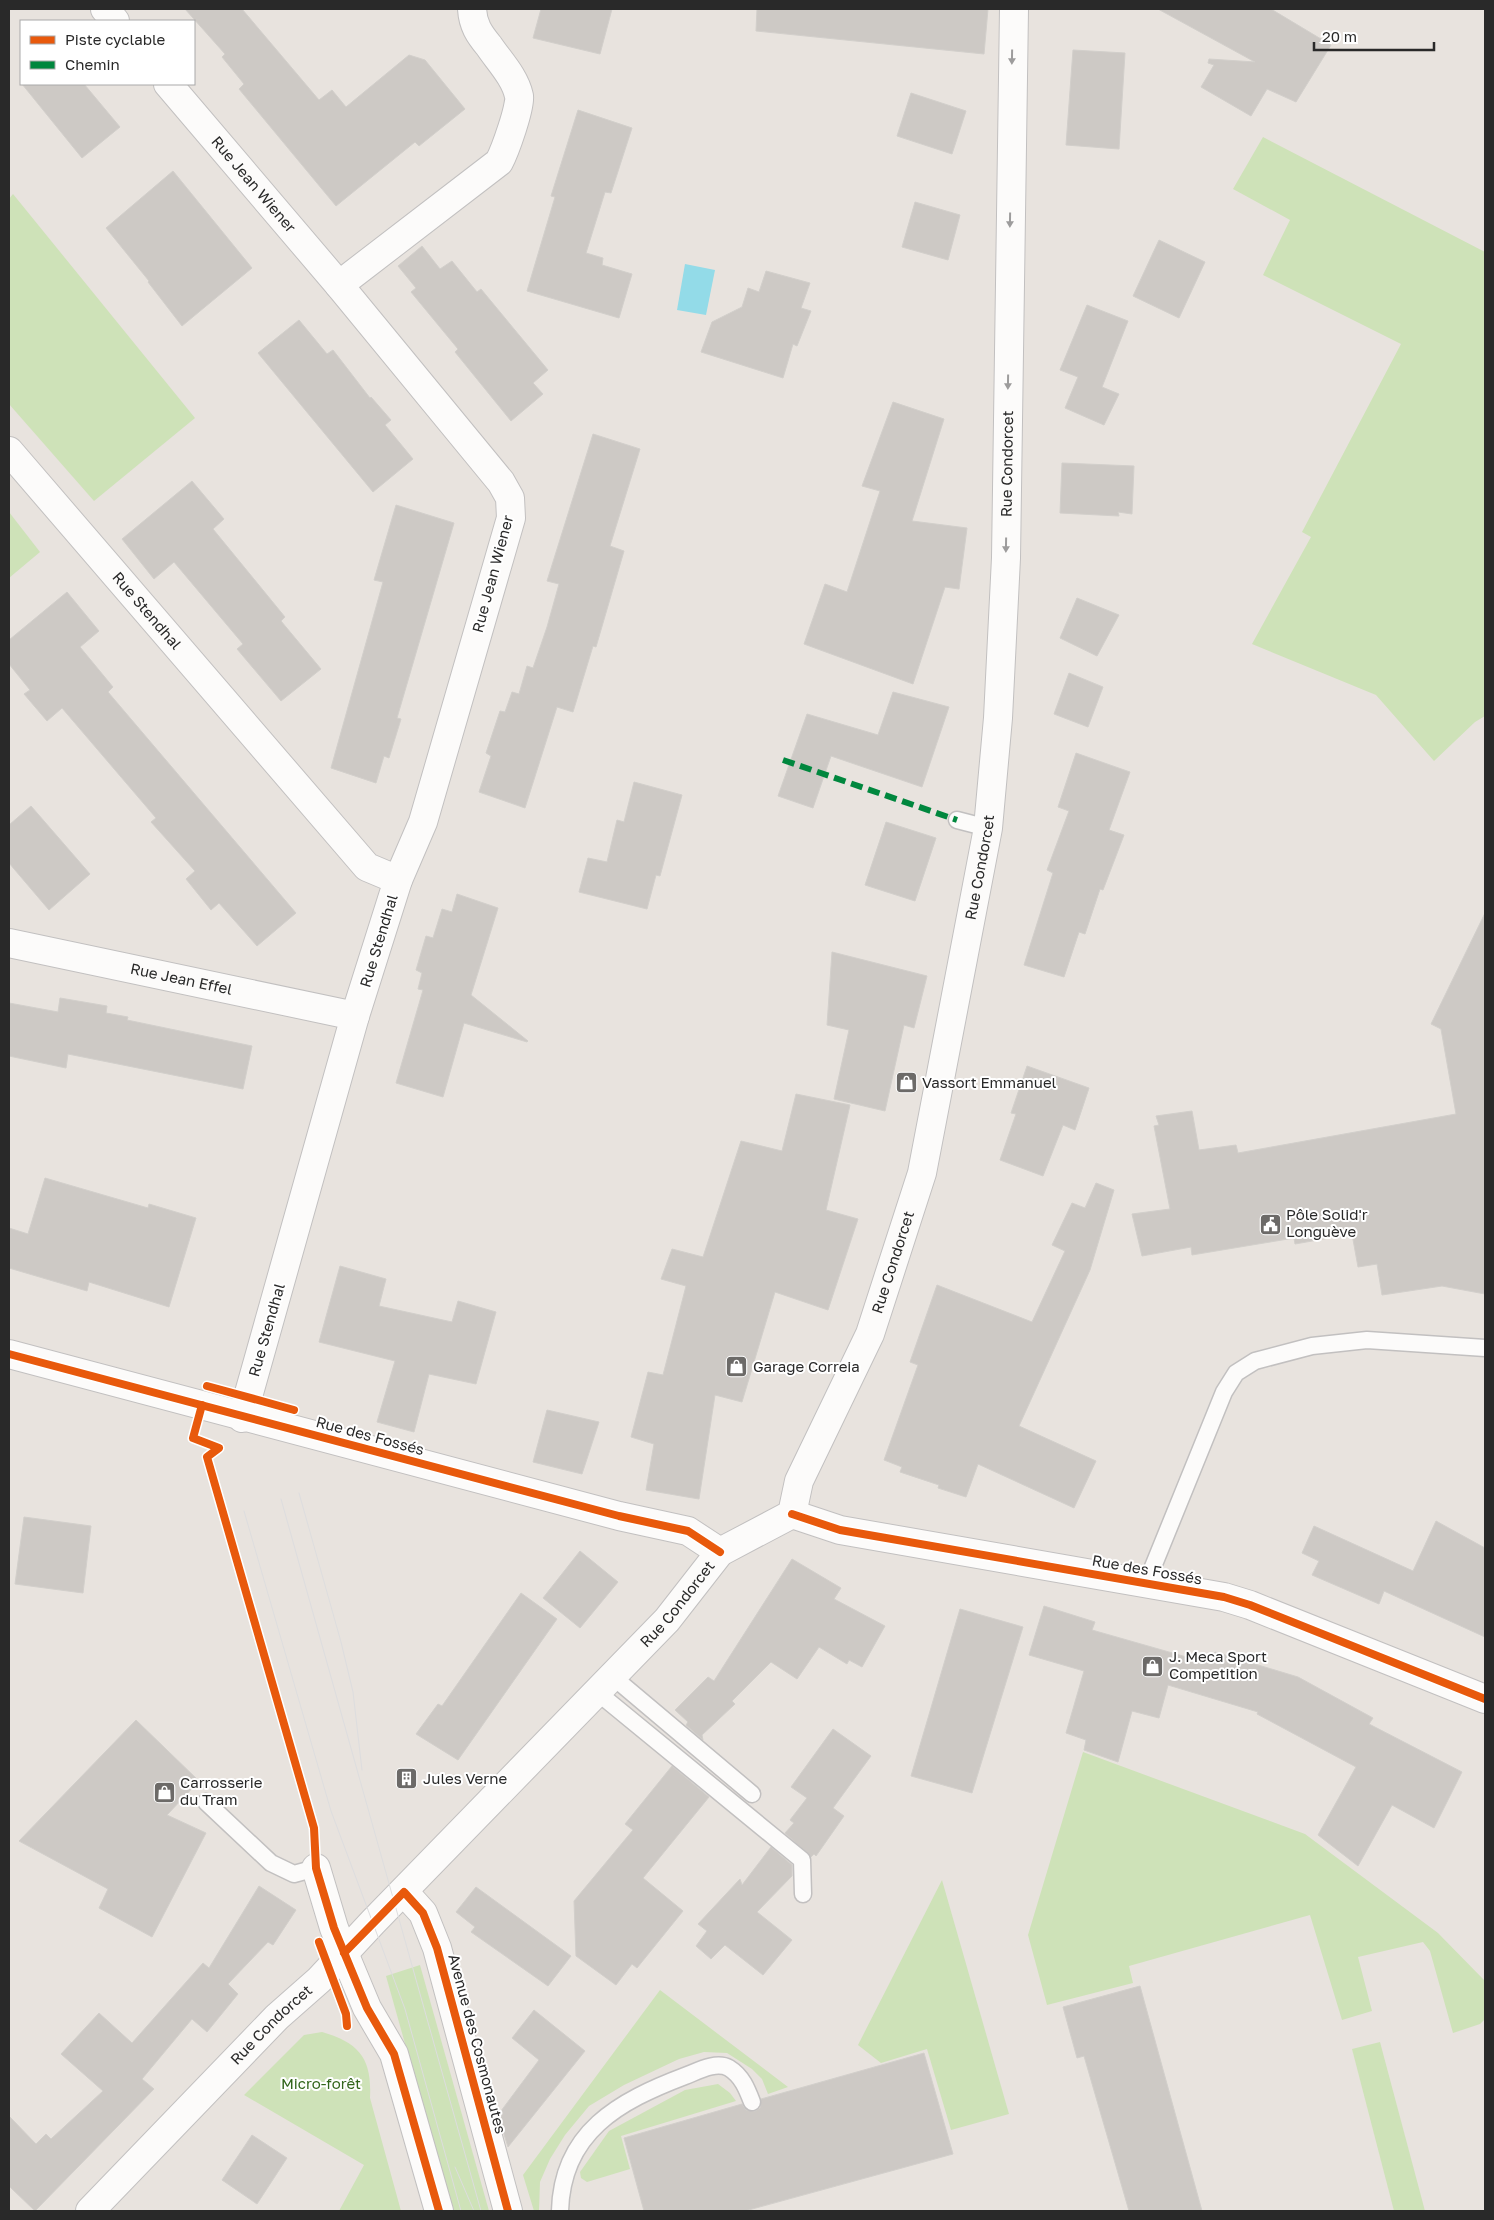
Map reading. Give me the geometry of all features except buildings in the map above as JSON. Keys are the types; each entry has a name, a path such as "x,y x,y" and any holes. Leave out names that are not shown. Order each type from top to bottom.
{"street":[{"path":"105,9 114,20"},
{"path":"339,285 499,162 506,149 519,97 508,72 476,29 472,20 472,9"},
{"name":"Rue Condorcet","path":"90,2211 277,2017 319,1980 667,1620 720,1552 792,1514 799,1481 870,1334 922,1173 988,828 998,718 1006,558 1014,9"},
{"name":"Rue Jean Wiener","path":"169,85 339,285 501,482 510,498 511,518 423,822 398,880"},
{"name":"Rue Stendhal","path":"9,451 367,867 398,880 355,1016 242,1418"},
{"name":"Rue Jean Effel","path":"9,943 355,1016"},
{"name":"Rue des Fossés","path":"9,1354 242,1418 619,1516 688,1531 720,1552"},
{"name":"Rue des Fossés","path":"792,1514 840,1530 1224,1597 1250,1605 1485,1699"},
{"path":"316,1868 334,1928 367,2008 394,2054 439,2211"},
{"name":"Avenue des Cosmonautes","path":"404,1892 423,1913 437,1948 508,2211"}],"lane":[{"path":"957,820 988,828"},
{"path":"1146,1584 1224,1392 1236,1373 1255,1360 1312,1346 1367,1340 1485,1348"},
{"path":"605,1684 752,1794"},
{"path":"605,1684 802,1860 803,1894"},
{"path":"206,1802 271,1864 294,1874 316,1868"},
{"path":"560,2211 562,2184 582,2141 598,2122 624,2103 711,2066 728,2067 742,2080 752,2102"}],"green space":[{"path":"1263,137 1485,252 1485,716 1475,722 1434,761 1376,695 1252,644 1311,537 1302,532 1401,344 1263,275 1290,220 1233,189"},
{"path":"13,194 195,418 94,501 9,404 9,199"},
{"path":"9,512 40,552 9,578"},
{"path":"1083,1752 1305,1834 1438,1933 1485,1981 1485,2019 1480,2024 1453,2033 1430,1951 1423,1942 1358,1957 1372,2011 1342,2020 1310,1915 1129,1966 1133,1983 1047,2005 1028,1935"},
{"path":"942,1880 1009,2114 951,2130 927,2049 881,2063 858,2045"},
{"path":"420,1965 489,2211 452,2211 386,1976"},
{"path":"660,1990 788,2087 768,2094 762,2079 752,2069 727,2053 704,2052 679,2059 624,2085 589,2106 565,2135 550,2159 540,2182 539,2210 534,2211 523,2175"},
{"name":"Micro-forêt","path":"322,2032 346,2041 361,2054 366,2063 369,2073 370,2098 401,2211 339,2211 364,2165 244,2095 304,2035"},
{"path":"1380,2042 1425,2211 1394,2211 1352,2049"},
{"path":"718,2084 730,2093 736,2101 621,2136 630,2169 587,2182 581,2178 580,2172 609,2131 685,2090"}],"water":[{"path":"685,264 715,270 706,315 677,310"}],"tram line":[{"path":"299,1493 341,1642 353,1692 362,1770"},
{"path":"281,1499 481,2211"},
{"path":"244,1511 331,1811 405,2009 461,2211"},
{"path":"455,2167 474,2211"}],"marked path":[{"path":"783,760 957,820"}],"cycle path":[{"path":"9,1354 619,1516 688,1531 720,1552"},
{"path":"207,1386 294,1410"},
{"path":"202,1405 193,1438 219,1448 207,1457 314,1828 316,1868 334,1928 367,2008 394,2054 439,2211"},
{"path":"792,1514 840,1530 1224,1597 1250,1605 1485,1699"},
{"path":"344,1953 404,1892 423,1913 437,1948 508,2211"},
{"path":"319,1942 346,2014 347,2026"}],"place":[{"name":"Vassort Emmanuel","path":"906,1083"},
{"name":"Pôle Solid'r Longuève","path":"1270,1224"},
{"name":"Garage Correia","path":"737,1367"},
{"name":"J. Meca Sport Competition","path":"1153,1666"},
{"name":"Jules Verne","path":"407,1779"},
{"name":"Carrosserie du Tram","path":"164,1792"}]}
